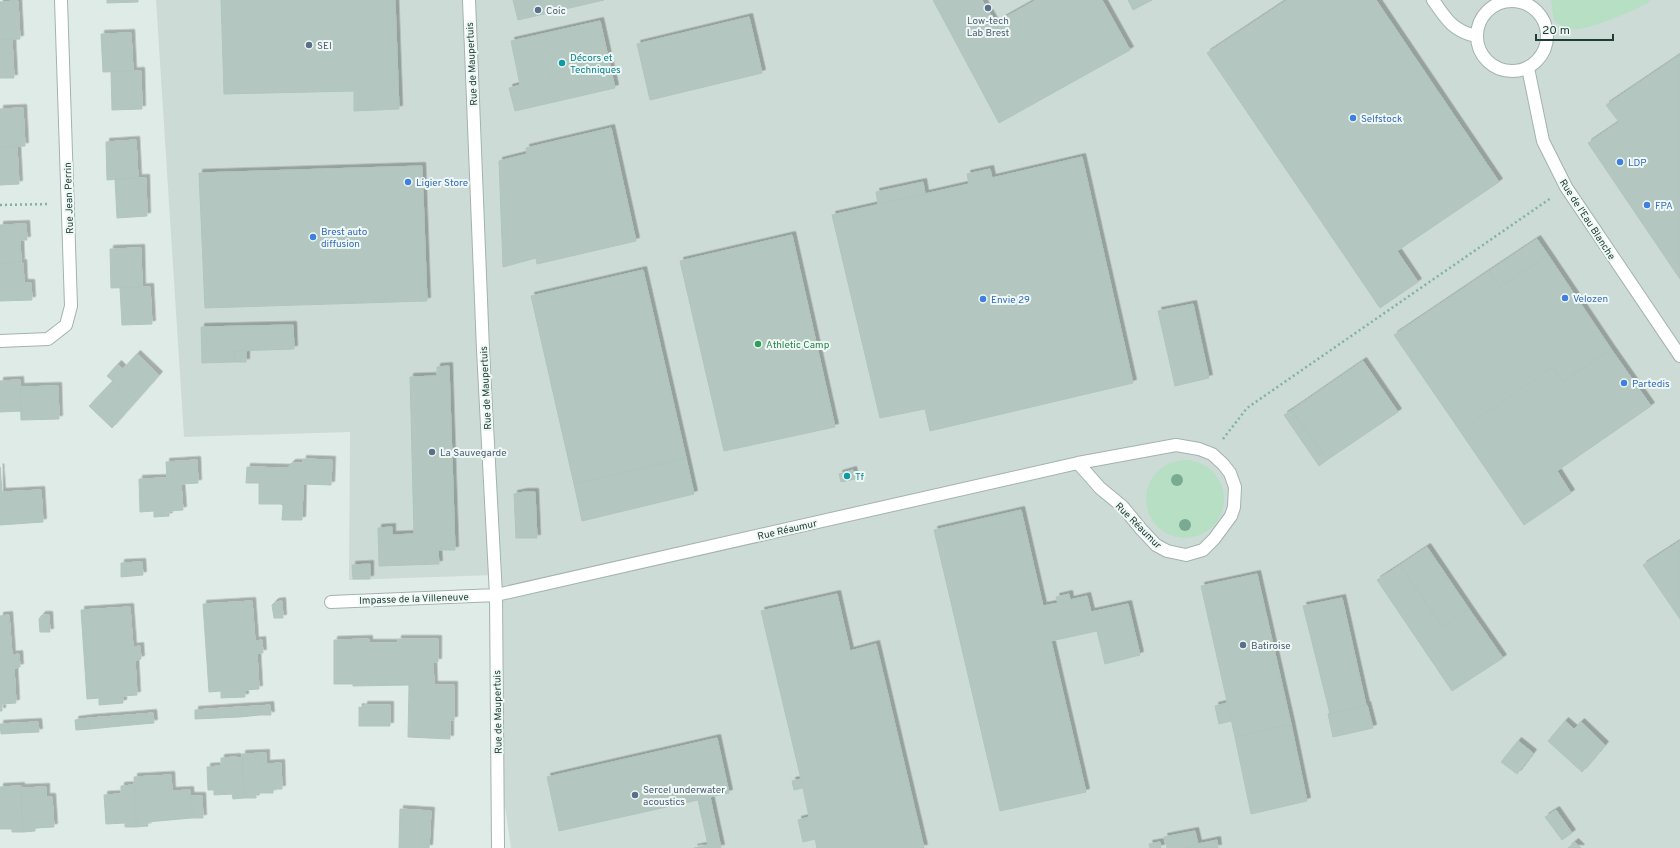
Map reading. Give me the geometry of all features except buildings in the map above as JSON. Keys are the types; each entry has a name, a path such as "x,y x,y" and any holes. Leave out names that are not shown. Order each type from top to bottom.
{"street":[{"name":"Rue Jean Perrin","path":"0,341 48,339 66,325 71,306 61,0"},
{"name":"Rue de Maupertuis","path":"469,0 483,350 496,595 498,848"},
{"path":"1432,0 1454,28 1464,34 1476,36"},
{"path":"1502,1 1533,3 1544,22 1547,39 1545,48 1541,56 1528,68 1507,71 1491,65 1481,54 1476,36 1478,26 1486,12 1502,1"},
{"name":"Rue de l'Eau Blanche","path":"1528,68 1543,141 1566,187 1680,356"},
{"name":"Rue Réaumur","path":"496,595 1078,464 1176,445 1199,449 1212,454 1223,464 1230,473 1235,487 1234,507 1231,516 1214,539 1202,550 1186,555 1167,551 1156,545 1124,507 1100,488 1078,464"},
{"name":"Impasse de la Villeneuve","path":"331,602 496,595"}],"path":[{"path":"1212,454 1246,408 1566,187"},
{"path":"0,205 68,204"}],"shaded area":[{"path":"156,0 1680,0 1680,848 511,848 498,758 495,575 349,580 350,432 184,437"}],"green space":[{"path":"1551,0 1650,0 1648,3 1597,25 1585,28 1568,29 1562,27 1554,21"},
{"path":"1177,460 1193,460 1207,466 1218,477 1224,491 1224,507 1218,521 1207,532 1193,538 1177,538 1163,532 1152,521 1146,507 1146,491 1152,477 1163,466"}],"place":[{"name":"Low-tech Lab Brest","path":"988,8"},
{"name":"Coic","path":"538,10"},
{"name":"SEI","path":"309,45"},
{"name":"Décors et Techniques","path":"562,63"},
{"name":"Selfstock","path":"1353,118"},
{"name":"LDP","path":"1620,162"},
{"name":"Ligier Store","path":"408,182"},
{"name":"FPA","path":"1647,205"},
{"name":"Brest auto diffusion","path":"313,237"},
{"name":"Velozen","path":"1565,298"},
{"name":"Envie 29","path":"983,299"},
{"name":"Athletic Camp","path":"758,344"},
{"name":"Partedis","path":"1624,383"},
{"name":"La Sauvegarde","path":"432,452"},
{"name":"Tf","path":"847,476"},
{"name":"Batiroise","path":"1243,645"},
{"name":"Sercel underwater acoustics","path":"635,795"}]}
